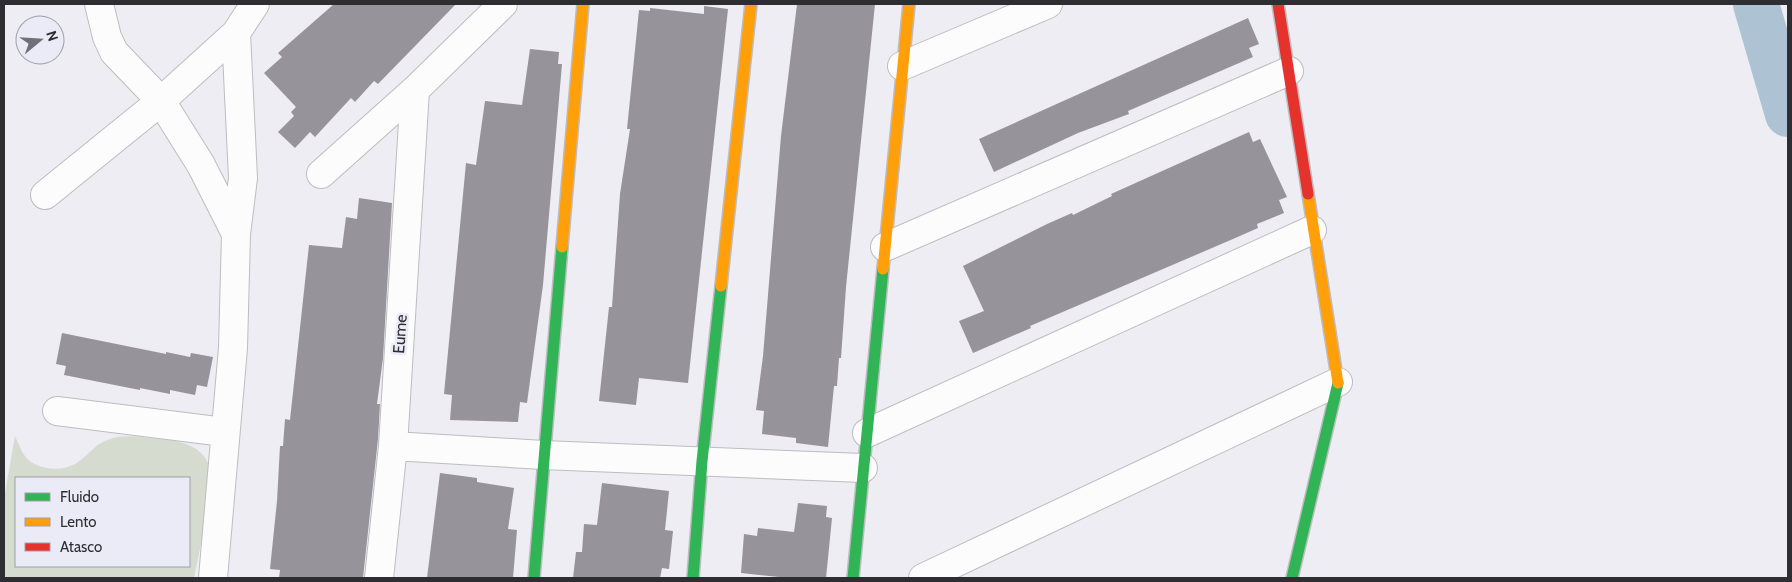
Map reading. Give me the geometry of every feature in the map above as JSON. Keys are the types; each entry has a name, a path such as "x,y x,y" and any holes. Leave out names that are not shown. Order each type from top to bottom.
{"street":[{"path":"99,4 107,36 114,52 161,101 201,164 236,234"},
{"path":"45,195 161,101 236,32 255,4"},
{"path":"321,174 415,90 503,4"},
{"path":"534,578 583,4"},
{"path":"693,578 702,461 751,4"},
{"path":"853,578 909,4"},
{"path":"902,66 1048,4"},
{"path":"1278,4 1312,230 1338,382 1292,578"},
{"path":"213,578 224,432 233,348 236,234 243,178 236,32"},
{"path":"885,247 1289,72"},
{"name":"Eume","path":"379,578 393,446 415,90"},
{"path":"867,433 1312,230"},
{"path":"923,578 1338,382"},
{"path":"57,411 224,432"},
{"path":"393,446 543,455 864,468"}],"shaded area":[{"path":"15,436 28,460 36,465 47,468 65,468 79,461 105,441 117,437 131,436 187,444 200,452 205,458 209,465 210,486 194,578 4,578 4,499"}],"building":[{"path":"334,4 456,4 378,84 374,81 355,102 351,98 315,137 310,132 295,148 278,132 294,116 291,112 296,107 264,73 282,57 278,53"},
{"path":"797,4 875,4 846,287 841,358 839,358 837,386 834,386 828,447 796,443 796,438 762,434 764,411 756,410 763,356 781,136"},
{"path":"704,6 728,9 688,383 639,378 636,405 599,401 609,307 612,307 620,194 630,129 627,129 639,10 650,11 650,8 704,14"},
{"path":"1248,18 1259,44 1249,48 1253,57 1128,111 1129,114 1078,133 994,172 979,139"},
{"path":"530,49 559,52 558,64 562,64 543,285 527,403 520,402 518,422 450,420 452,395 444,394 466,163 476,165 485,101 522,105"},
{"path":"1249,132 1253,142 1260,139 1287,197 1279,200 1284,213 1257,224 1258,228 1030,326 1031,328 973,353 959,321 984,311 963,266 1047,224 1072,213 1073,215 1112,196 1111,194"},
{"path":"359,198 392,203 383,358 377,404 380,404 378,439 363,578 279,578 280,570 270,569 280,446 283,446 285,419 290,420 309,245 342,248 346,217 357,219"},
{"path":"62,333 166,354 166,352 190,357 191,353 213,357 207,387 197,385 195,395 170,390 170,394 64,375 66,366 56,364"},
{"path":"440,473 477,478 477,482 514,488 508,529 517,530 513,578 427,578"},
{"path":"602,483 669,491 665,530 673,531 669,569 662,568 660,578 573,578 576,552 582,552 584,524 597,525"},
{"path":"798,503 827,506 826,517 832,518 826,578 789,578 741,573 744,534 757,536 758,528 794,532"}],"waterway":[{"path":"1756,4 1788,114"}],"traffic: fast":[{"path":"534,578 562,247"},
{"path":"853,578 883,269"},
{"path":"693,578 702,461 721,286"},
{"path":"1292,578 1338,383"}],"traffic: slow":[{"path":"562,247 583,4"},
{"path":"721,286 751,4"},
{"path":"883,269 909,4"},
{"path":"1308,194 1338,383"}],"traffic: jam":[{"path":"1278,4 1308,194"}]}
